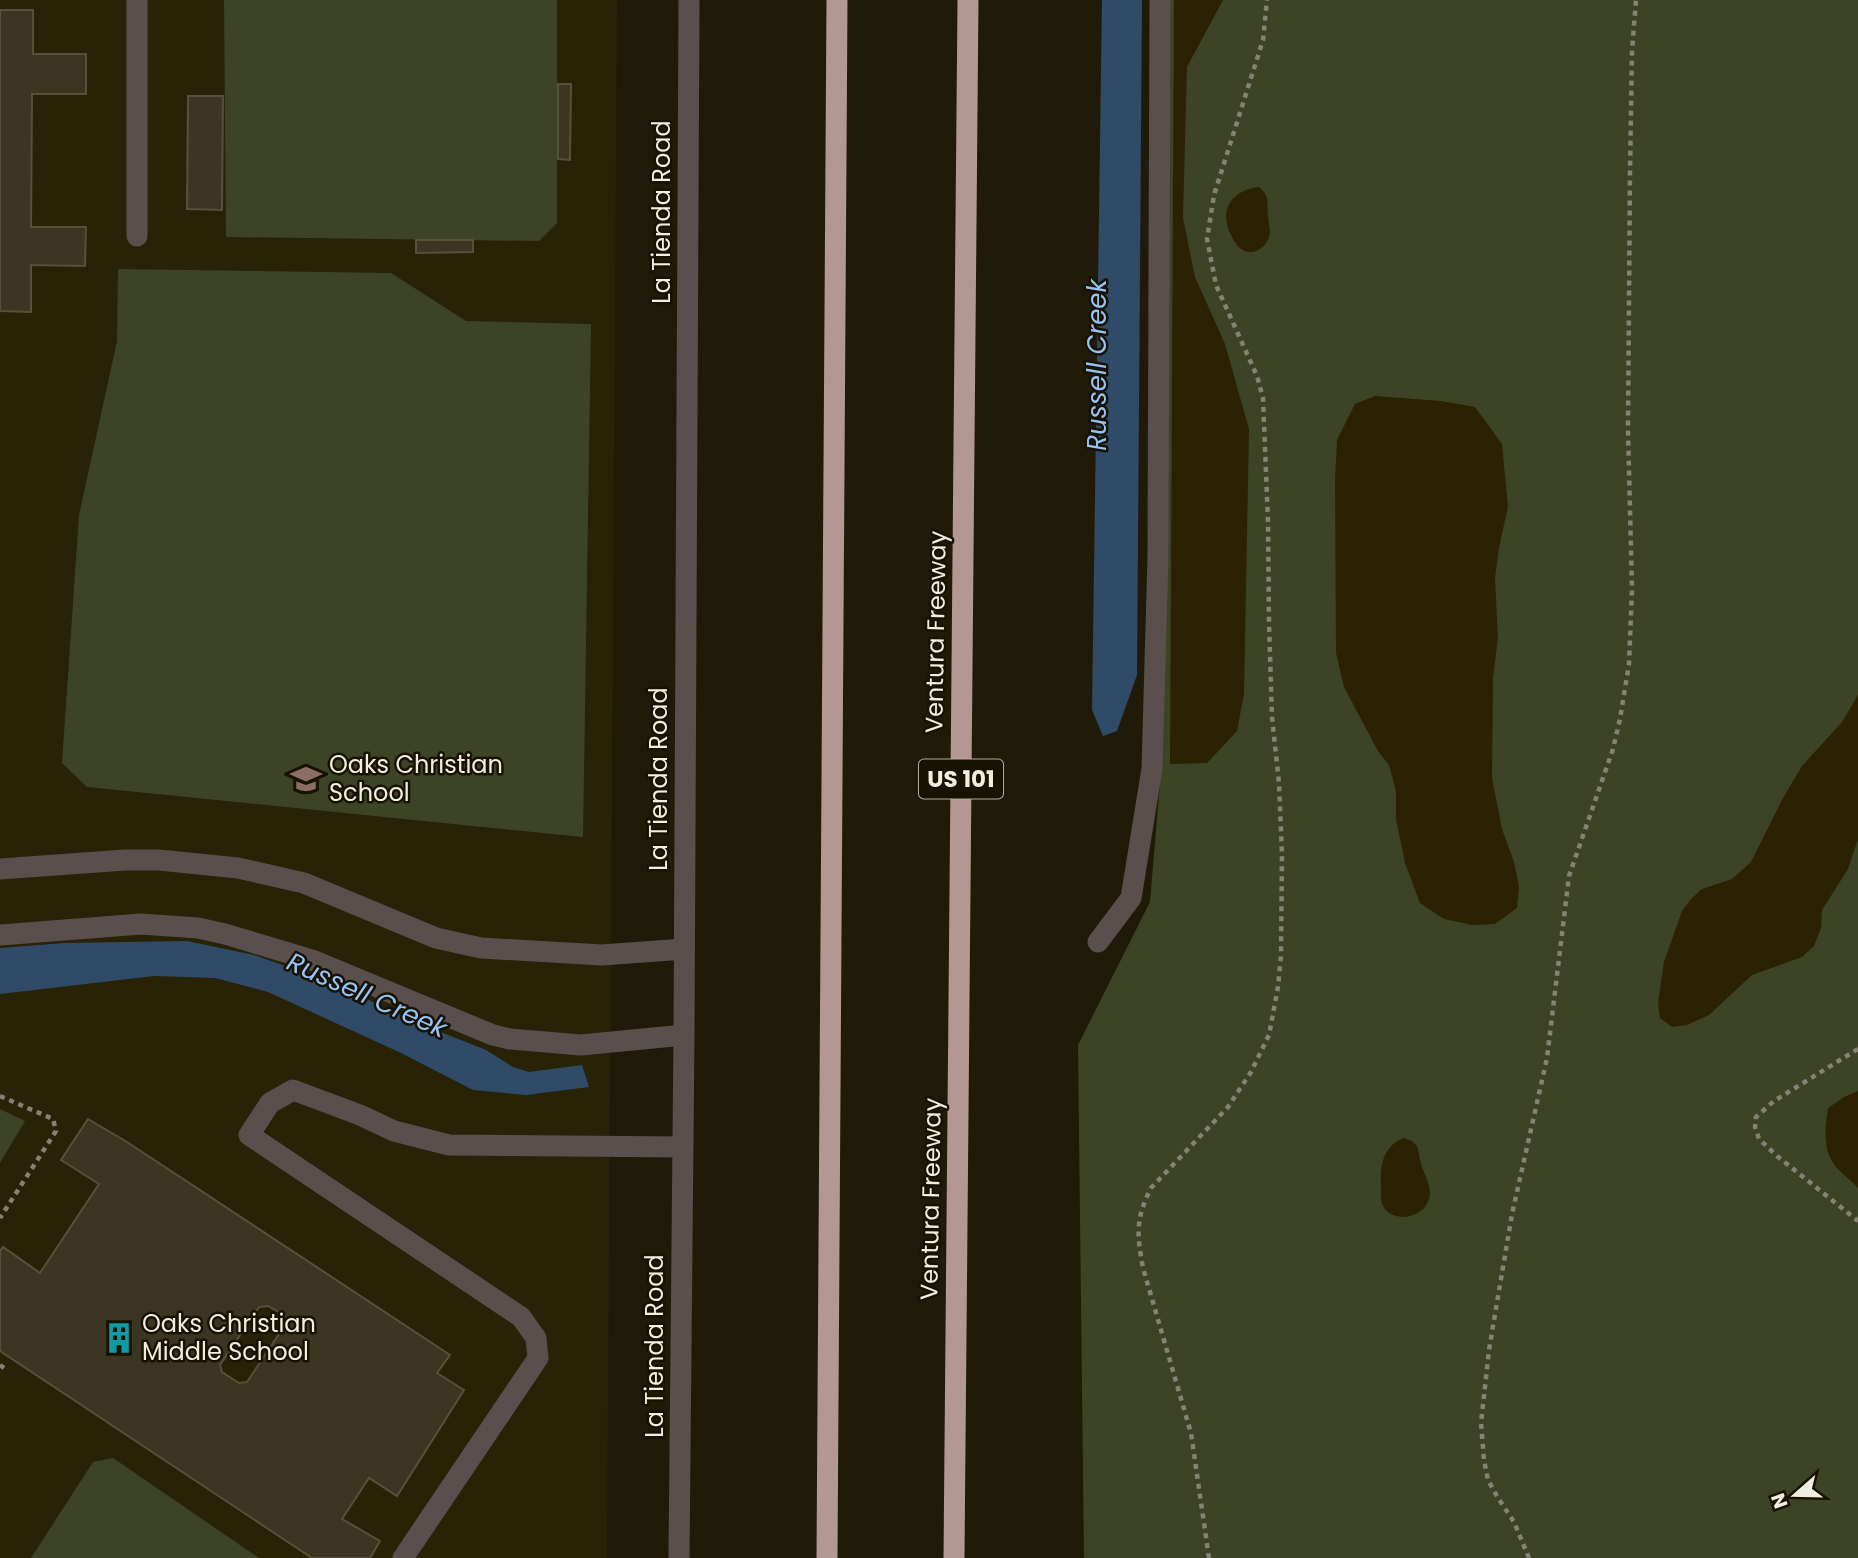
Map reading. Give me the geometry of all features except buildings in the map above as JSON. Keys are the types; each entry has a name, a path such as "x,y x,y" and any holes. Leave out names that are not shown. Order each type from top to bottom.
{"highway":[{"path":"827,1558 837,0"},
{"name":"Ventura Freeway","path":"954,1558 968,0"}],"street":[{"path":"137,0 137,236"},
{"name":"La Tienda Road","path":"679,1558 689,0"},
{"path":"1098,942 1131,898 1152,769 1158,543 1160,0"},
{"path":"0,869 125,860 159,860 238,868 304,883 436,939 481,948 602,955 684,949"},
{"path":"0,935 141,924 198,928 312,960 493,1035 510,1039 582,1045 684,1035"},
{"path":"403,1558 538,1358 536,1338 521,1317 249,1135 270,1103 293,1090 394,1131 449,1145 682,1147"}],"path":[{"path":"1209,1558 1191,1433 1143,1268 1138,1242 1138,1221 1151,1188 1228,1107 1251,1072 1269,1035 1278,987 1282,855 1272,717 1263,398 1257,376 1216,285 1207,239 1214,195 1263,40 1267,0"},
{"path":"1528,1558 1514,1522 1488,1480 1481,1423 1489,1350 1512,1214 1547,1058 1569,876 1613,749 1629,664 1632,590 1628,430 1630,172 1632,51 1636,0"},
{"path":"1858,1049 1774,1101 1756,1117 1755,1127 1759,1139 1777,1156 1858,1221"},
{"path":"0,1096 53,1119 56,1130 0,1218"},
{"path":"0,1366 8,1371"}],"shaded area":[{"name":"Oaks Christian School","path":"0,0 617,0 607,1558 0,1558"}],"green space":[{"path":"224,0 557,0 557,223 539,241 226,237"},
{"path":"1167,0 1858,0 1858,1558 1084,1558 1078,1045 1150,902 1161,772"},
{"path":"118,269 391,273 466,321 591,324 583,837 87,787 62,763 79,515 117,341"},
{"path":"0,1109 25,1121 0,1163"},
{"path":"113,1458 259,1558 31,1558 93,1462"}],"sand":[{"path":"1174,0 1223,0 1187,67 1183,218 1195,277 1225,344 1249,429 1244,694 1237,731 1207,763 1170,764"},
{"path":"1258,187 1267,199 1270,232 1263,246 1248,252 1239,247 1232,236 1227,224 1227,209 1230,202 1241,192"},
{"path":"1375,396 1441,401 1475,407 1502,444 1508,507 1495,578 1498,638 1493,678 1492,778 1502,829 1514,862 1519,887 1517,908 1495,924 1472,925 1444,919 1420,903 1405,863 1396,819 1396,791 1389,765 1378,751 1344,687 1336,653 1337,440 1355,404"},
{"path":"1858,695 1858,839 1848,869 1822,910 1821,928 1814,946 1802,957 1752,975 1709,1015 1687,1025 1672,1027 1660,1018 1658,1003 1664,962 1682,911 1702,889 1732,879 1751,862 1802,766 1842,722"},
{"path":"1858,1091 1858,1188 1832,1161 1827,1147 1826,1131 1828,1108"},
{"path":"1404,1138 1417,1146 1430,1193 1428,1203 1422,1210 1404,1217 1391,1214 1383,1207 1381,1180 1382,1165 1387,1152"}],"water":[{"name":"Russell Creek","path":"1102,0 1142,0 1137,675 1117,731 1103,736 1092,710"},
{"path":"187,941 254,955 333,983 413,1021 486,1050 513,1067 529,1072 582,1065 589,1087 526,1095 473,1090 401,1053 268,992 215,978 154,976 0,994 0,948 65,943"}],"place":[{"name":"Oaks Christian School","path":"306,779"},
{"name":"Oaks Christian Middle School","path":"119,1338"}]}
